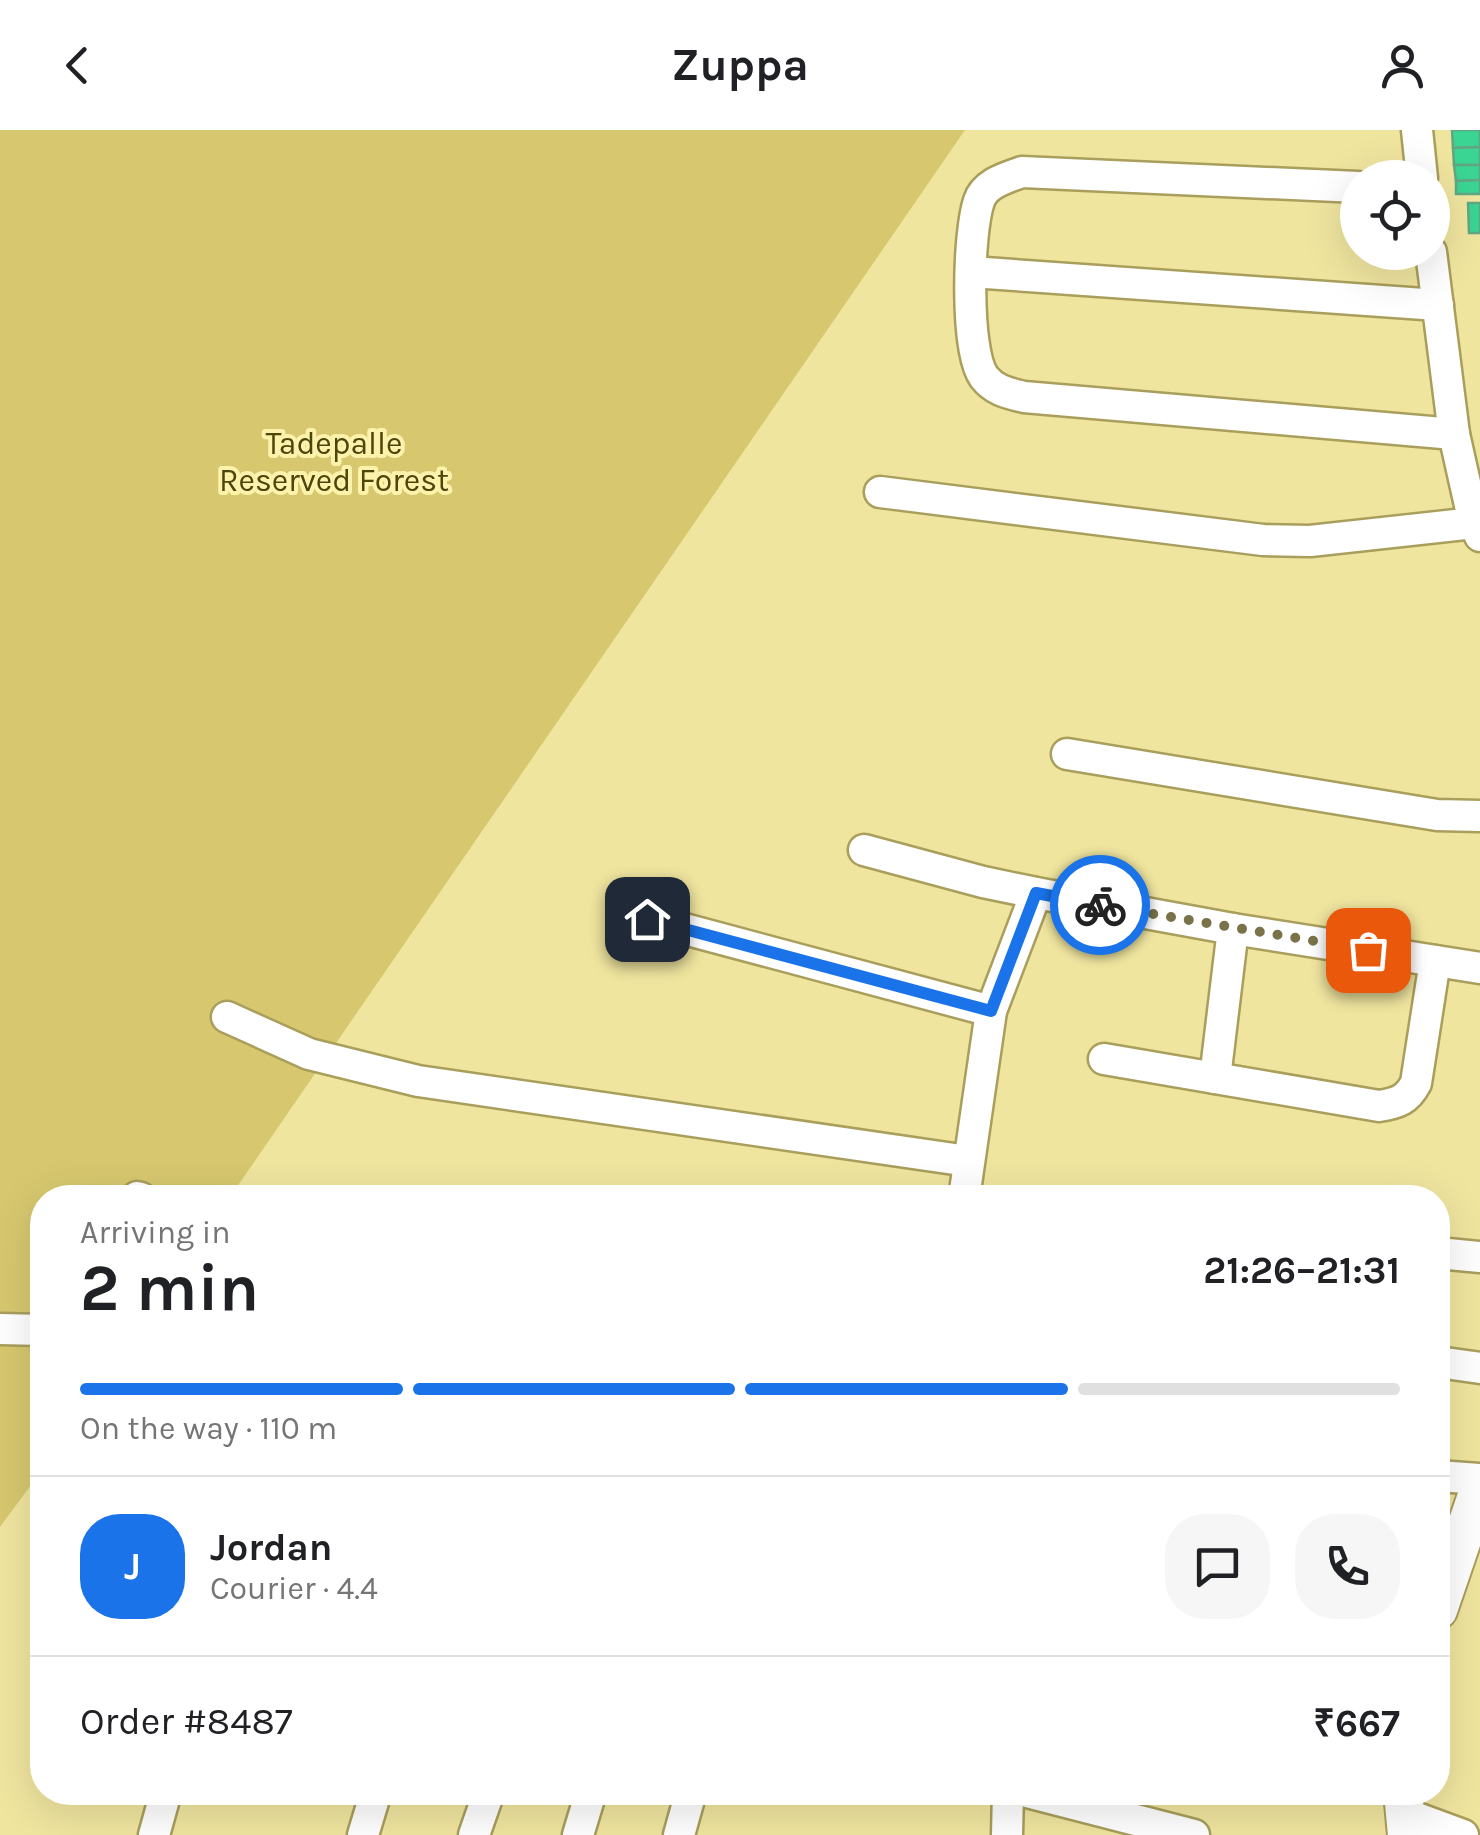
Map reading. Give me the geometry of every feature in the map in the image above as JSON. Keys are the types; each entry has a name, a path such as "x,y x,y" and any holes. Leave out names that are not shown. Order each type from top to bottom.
{"street":[{"path":"1417,130 1420,160"},
{"path":"1340,186 1022,172 996,181 979,199 971,272 972,342 982,374 996,389 1024,397 1454,434"},
{"path":"880,492 1226,538 1310,541 1477,530 1454,434 1433,270"},
{"path":"971,272 1438,305"},
{"path":"1067,754 1437,815 1480,816"},
{"path":"864,850 1036,893 1233,930 1480,968"},
{"path":"965,1185 991,1011 1036,893"},
{"path":"647,919 991,1011"},
{"path":"1216,1078 1233,930"},
{"path":"1104,1059 1379,1106 1397,1104 1408,1096 1416,1082 1435,961"},
{"path":"226,1017 309,1054 418,1081 968,1162"},
{"path":"1450,1254 1480,1257"},
{"path":"0,1329 30,1330"},
{"path":"1450,1364 1480,1368"},
{"path":"1450,1478 1480,1483 1450,1574"},
{"path":"154,1835 162,1805"},
{"path":"363,1835 372,1805"},
{"path":"474,1835 484,1805"},
{"path":"578,1835 587,1805"},
{"path":"678,1835 687,1805"},
{"path":"1007,1835 1008,1805"},
{"path":"1077,1805 1194,1835"},
{"path":"1405,1814 1463,1835"}],"green space":[{"name":"Tadepalle Reserved Forest","path":"0,130 965,130 238,1185 30,1185 30,1486 0,1527"}],"building":[{"path":"1452,130 1480,130 1480,147 1453,148"},
{"path":"1480,147 1480,165 1454,165 1453,148"},
{"path":"1454,165 1480,165 1480,180 1456,181"},
{"path":"1480,180 1480,194 1456,194 1456,181"},
{"path":"1468,203 1480,203 1480,233 1469,233"}],"way so far":[{"path":"1100,905 1368,950"}],"route":[{"path":"647,919 991,1011 1036,893 1100,905"}]}
